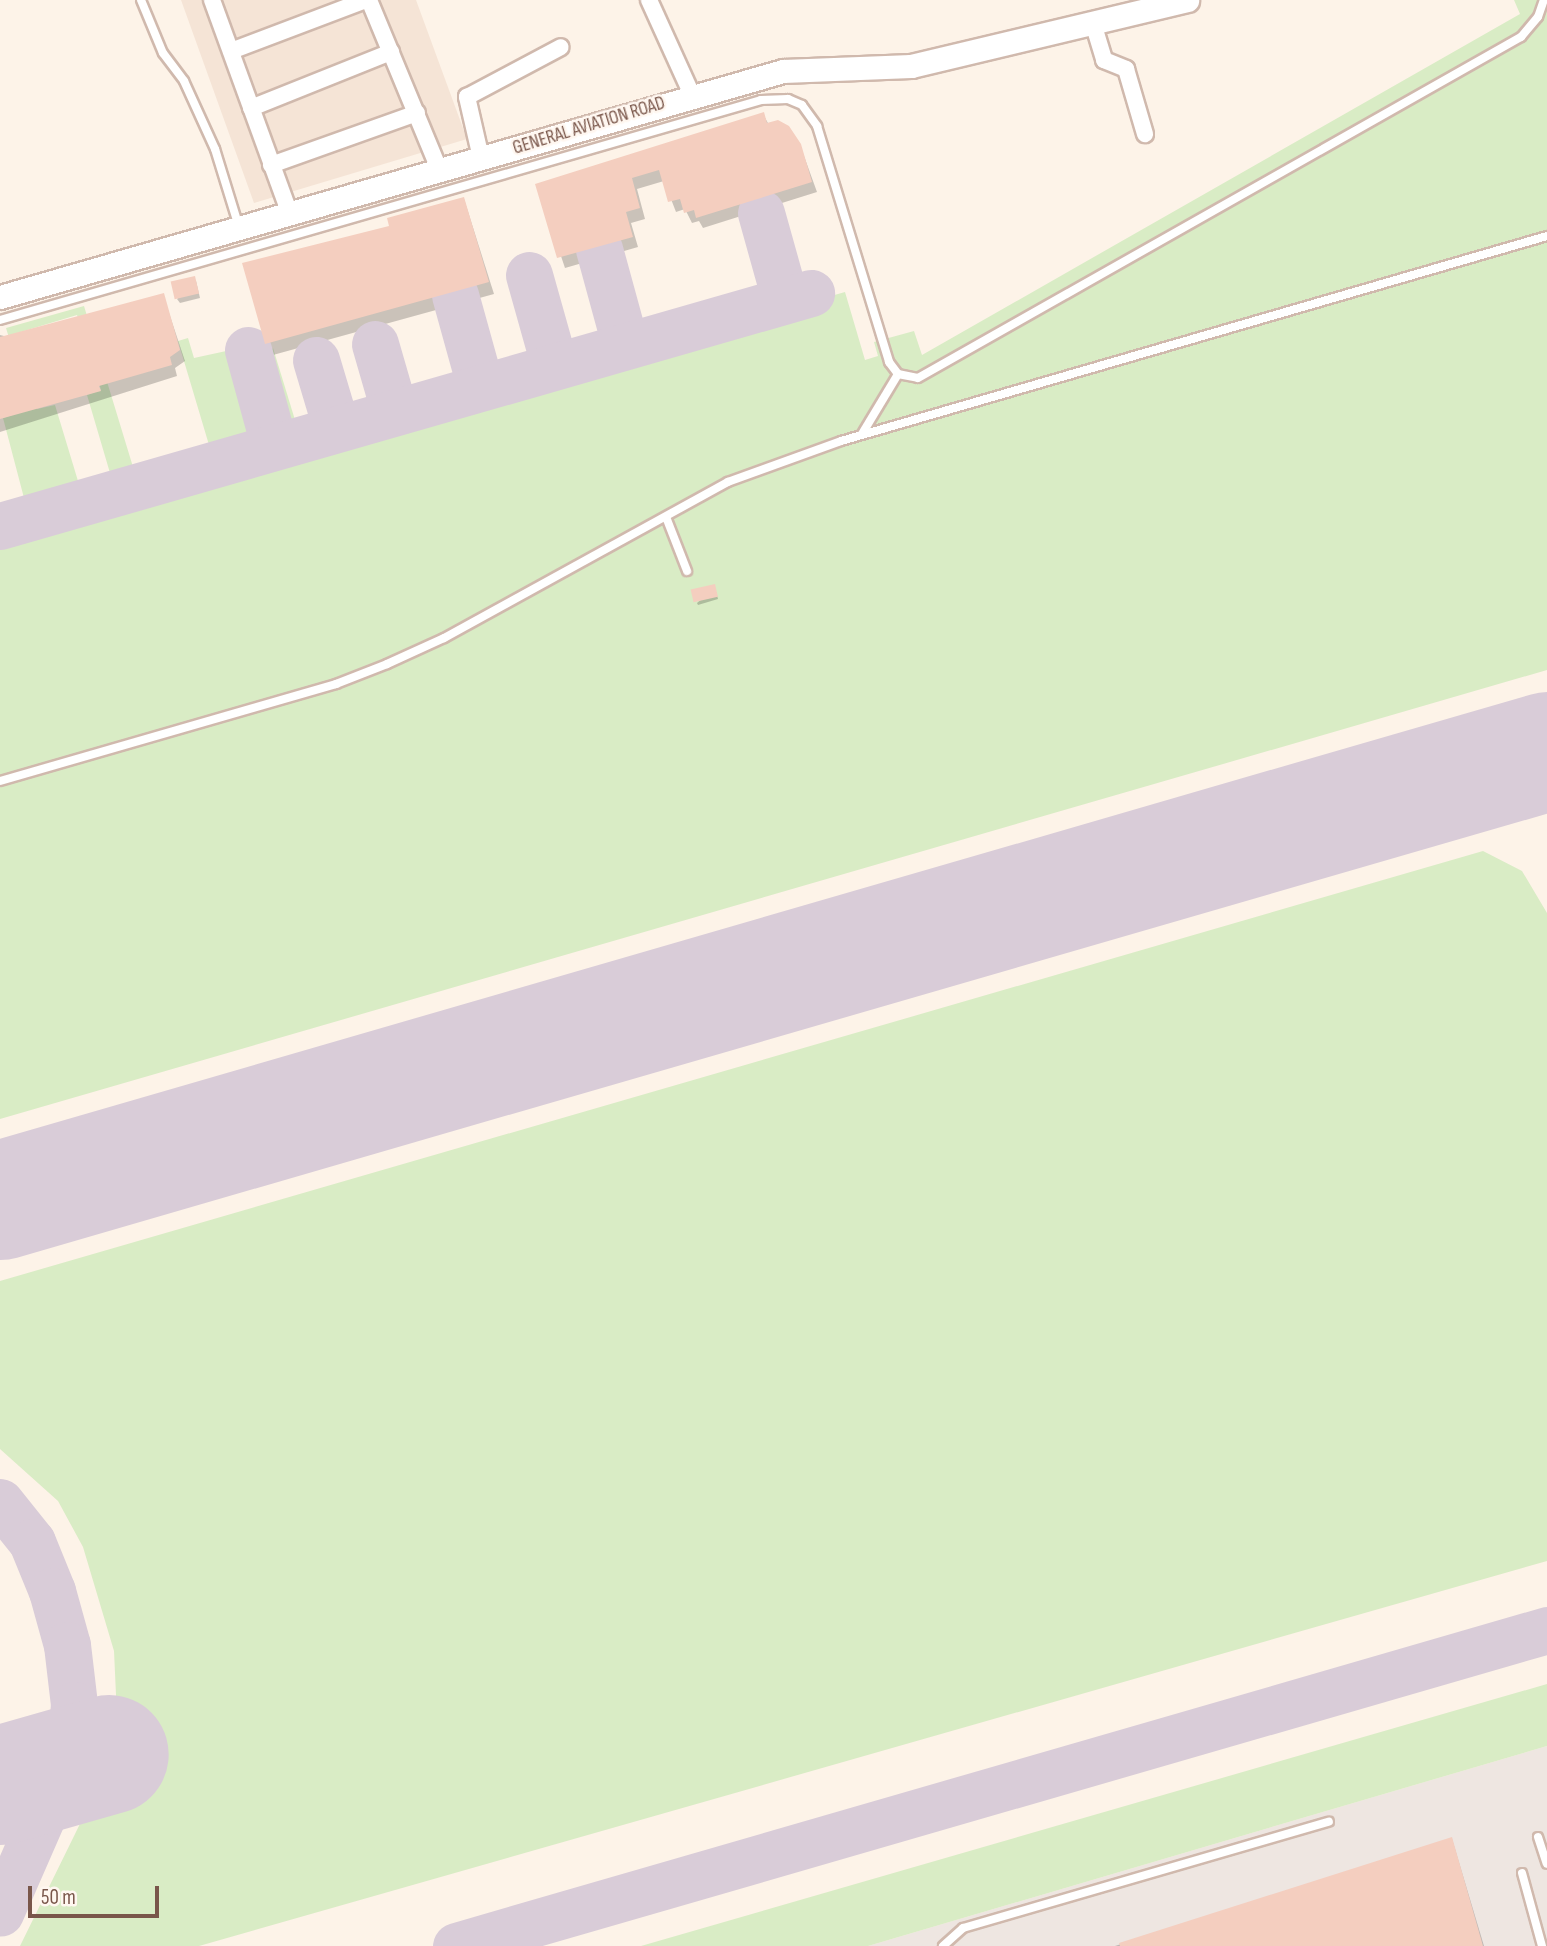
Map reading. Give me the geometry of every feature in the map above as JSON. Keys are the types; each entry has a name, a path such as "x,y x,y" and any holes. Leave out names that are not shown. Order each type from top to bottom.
{"main road":[{"name":"GENERAL AVIATION ROAD","path":"0,297 692,95 783,71 911,66 1187,0"}],"street":[{"path":"212,0 290,214"},
{"path":"231,51 368,0 439,169"},
{"path":"653,2 692,95"},
{"path":"1093,23 1104,60 1126,69 1145,134"},
{"path":"481,158 467,97 561,47"},
{"path":"251,108 391,52"},
{"path":"271,165 417,113"}],"lane":[{"path":"141,0 163,52 184,81 215,149 240,229"},
{"path":"0,320 761,100 788,99 802,105 817,126 885,352 898,374 918,378 1521,37 1538,17 1545,0"},
{"path":"0,781 335,684 387,664 444,638 728,482 862,434 1547,236"},
{"path":"862,434 898,374"},
{"path":"666,517 687,571"},
{"path":"943,1946 963,1928 1329,1822"},
{"path":"1538,1838 1547,1864"},
{"path":"1522,1873 1542,1946"}],"shaded area":[{"path":"181,0 416,0 467,139 254,203"},
{"path":"1547,1746 1547,1946 868,1946"}],"green space":[{"path":"1514,0 1547,0 1547,670 0,1119 0,534 845,292 865,360 878,356 874,342 914,331 922,355 1520,14"},
{"path":"84,306 133,467 110,473 87,395 101,390 77,315 14,334 37,409 55,405 78,481 24,498 3,418 31,409 6,328"},
{"path":"188,338 194,358 240,348 264,429 209,445 178,341"},
{"path":"273,348 295,420 277,426 261,373"},
{"path":"1483,851 1522,871 1547,913 1547,1561 199,1946 20,1946 102,1779 115,1726 116,1695 114,1651 83,1547 58,1501 0,1449 0,1281"},
{"path":"1547,1684 1547,1746 868,1946 641,1946"}],"building":[{"path":"764,112 767,123 778,120 789,126 801,144 812,182 696,218 694,210 684,213 680,199 668,202 659,170 632,178 640,208 626,212 633,237 557,258 535,184"},
{"path":"464,197 489,282 265,344 242,263 389,226 387,218"},
{"path":"195,276 199,294 175,299 171,282"},
{"path":"164,293 180,350 170,357 172,365 99,386 101,391 0,419 0,337"},
{"path":"715,584 718,597 694,602 691,590"},
{"path":"1452,1837 1483,1946 1120,1946 1119,1943"}],"taxiway":[{"path":"761,213 785,299"},
{"path":"599,249 625,344"},
{"path":"529,275 554,364"},
{"path":"0,526 811,293"},
{"path":"455,295 480,385"},
{"path":"375,344 394,410"},
{"path":"248,350 274,445"},
{"path":"316,360 336,427"},
{"path":"1504,764 1547,779"},
{"path":"0,1502 32,1542 52,1591 67,1645 74,1705 69,1755 0,1913"},
{"path":"456,1946 1547,1630"}],"runway":[{"path":"0,1200 1547,751"},
{"path":"0,1785 109,1754"}]}
